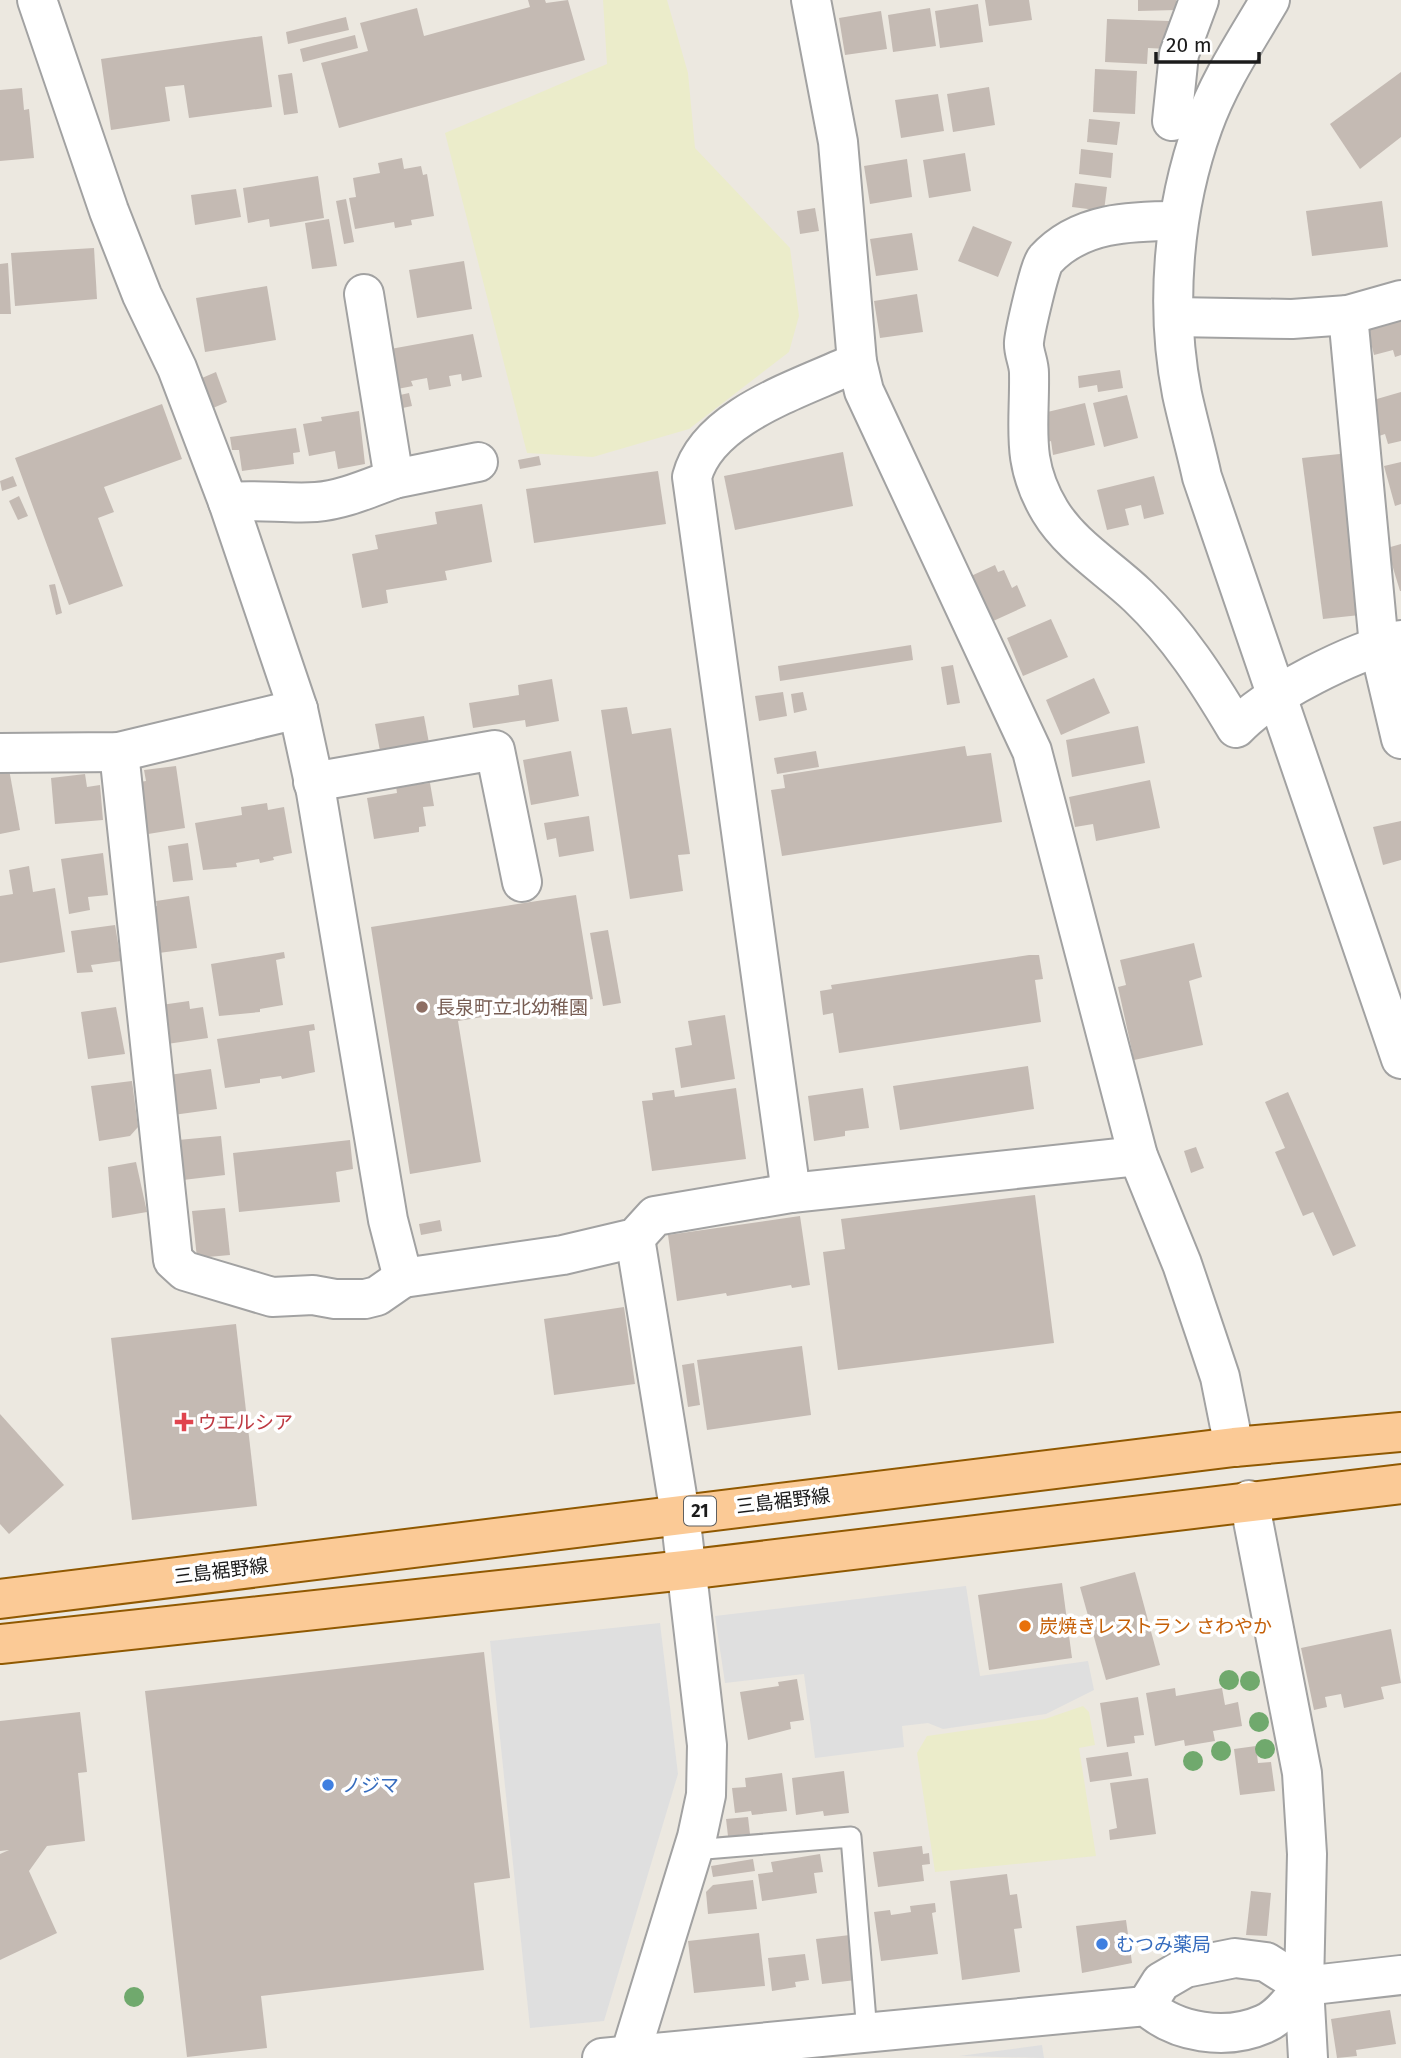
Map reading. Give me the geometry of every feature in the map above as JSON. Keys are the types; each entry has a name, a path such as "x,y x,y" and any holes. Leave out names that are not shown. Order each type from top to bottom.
{"main road":[{"name":"三島裾野線","path":"0,1599 1234,1447 1401,1433"},
{"path":"0,1644 685,1570 1249,1500 1401,1484"}],"street":[{"path":"37,0 109,211 142,295 177,368 228,502 298,709 313,782 388,1220 403,1278"},
{"path":"811,0 838,142 857,362 871,412 1039,770 1138,1156 1182,1264 1213,1356 1234,1447"},
{"path":"1172,121 1179,54 1199,0"},
{"path":"1270,0 1226,74 1202,127 1178,221 1174,317 1182,392 1202,477 1401,1059"},
{"path":"1178,221 1130,221 1081,232 1043,261 1023,344 1029,370 1026,428 1028,458 1036,486 1071,540 1140,598 1197,664 1236,728 1247,716 1318,673 1390,643"},
{"path":"364,294 394,479"},
{"path":"1174,317 1240,320 1348,315 1401,300"},
{"path":"1348,315 1401,739"},
{"path":"791,1194 692,477 705,446 738,418 857,362"},
{"path":"228,502 258,499 314,502 337,499 394,479 478,462"},
{"path":"0,753 119,752 298,709"},
{"path":"313,782 495,751 522,882"},
{"path":"119,752 173,1260 185,1271 272,1297 313,1294 335,1299 365,1299 377,1296 403,1278 564,1255 635,1238 655,1216 791,1194 1138,1156"},
{"path":"635,1238 680,1514 707,1745 706,1795 693,1850 616,2056 1146,2006 1163,2021 1183,2029 1218,2032 1264,2025 1279,2015 1304,1986"},
{"path":"1249,1500 1302,1773 1307,1854 1304,1986 1307,2058"},
{"path":"1146,2006 1161,1982 1185,1968 1235,1958 1266,1962 1304,1986 1401,1975"}],"lane":[{"path":"693,1850 851,1838 867,2033"}],"green space":[{"path":"603,0 667,0 688,73 695,148 790,248 799,316 789,352 689,429 593,457 527,453 445,133 607,64"},
{"path":"1083,1706 1089,1712 1095,1745 1079,1748 1096,1856 935,1872 917,1753 927,1736 1045,1719"}],"shaded area":[{"path":"966,1586 980,1676 1088,1661 1094,1690 1046,1714 943,1729 928,1723 902,1726 904,1747 815,1758 804,1674 725,1683 715,1616"},
{"path":"660,1623 678,1774 604,2021 530,2028 490,1641"},
{"path":"1042,2045 1044,2058 959,2056"}],"building":[{"path":"528,0 545,0 546,3 568,0 585,60 339,128 321,63 368,51 360,23 417,8 424,36 530,7"},
{"path":"985,0 1029,0 1032,20 989,26"},
{"path":"1138,0 1176,0 1176,10 1138,11"},
{"path":"978,4 983,42 940,48 935,11"},
{"path":"930,8 936,46 893,52 888,15"},
{"path":"881,11 887,49 845,55 839,18"},
{"path":"346,17 349,30 288,44 286,32"},
{"path":"1107,19 1169,21 1168,49 1148,48 1147,64 1105,62"},
{"path":"355,35 358,48 303,62 300,49"},
{"path":"262,36 272,107 189,118 184,85 165,87 170,121 111,130 101,59"},
{"path":"1095,69 1137,71 1135,114 1093,112"},
{"path":"1401,72 1401,137 1360,169 1330,124"},
{"path":"292,73 298,113 284,115 278,75"},
{"path":"989,87 995,125 953,132 947,94"},
{"path":"22,88 24,110 29,109 34,158 0,161 0,90"},
{"path":"938,94 944,131 901,138 895,100"},
{"path":"1089,119 1120,122 1117,145 1087,142"},
{"path":"1081,149 1113,153 1111,178 1079,174"},
{"path":"965,153 971,191 929,198 923,160"},
{"path":"402,158 404,169 421,166 423,175 427,174 434,216 411,220 412,225 395,228 394,222 355,229 349,198 356,197 353,178 380,173 378,163"},
{"path":"907,159 912,197 870,204 864,166"},
{"path":"318,176 324,218 270,227 269,219 248,223 243,188"},
{"path":"1075,183 1107,187 1104,211 1072,207"},
{"path":"236,189 241,217 195,225 191,195"},
{"path":"346,199 354,242 344,244 336,201"},
{"path":"1382,201 1388,247 1312,256 1306,211"},
{"path":"815,208 819,231 800,234 797,211"},
{"path":"329,219 337,266 312,269 305,223"},
{"path":"973,226 1012,242 998,277 958,261"},
{"path":"912,233 918,270 876,276 870,239"},
{"path":"94,248 97,299 15,306 11,253"},
{"path":"464,261 472,309 417,318 409,270"},
{"path":"8,263 11,314 0,314 0,264"},
{"path":"267,286 276,340 205,352 196,298"},
{"path":"917,294 923,332 880,338 874,301"},
{"path":"1401,318 1401,355 1395,357 1393,350 1374,355 1367,327"},
{"path":"473,334 482,377 462,381 461,374 449,376 451,386 429,390 427,378 411,381 413,386 392,390 385,350"},
{"path":"1120,370 1123,388 1098,392 1097,385 1079,388 1078,376"},
{"path":"216,372 227,402 213,408 202,378"},
{"path":"1401,392 1401,441 1388,444 1385,434 1373,438 1363,403"},
{"path":"409,393 412,406 393,410 391,397"},
{"path":"1127,395 1138,438 1104,447 1093,403"},
{"path":"1085,403 1095,445 1053,455 1051,441 1045,443 1039,414"},
{"path":"162,404 182,459 104,487 114,512 98,518 123,586 69,605 15,458"},
{"path":"359,411 365,464 338,469 335,451 309,456 303,424 322,421 321,417"},
{"path":"296,428 300,452 293,453 294,464 242,471 239,450 232,450 230,437"},
{"path":"843,452 853,506 735,530 724,476"},
{"path":"1349,453 1369,614 1323,619 1302,458"},
{"path":"539,456 541,465 520,469 518,460"},
{"path":"1401,462 1401,504 1395,506 1384,466"},
{"path":"658,471 666,524 534,543 526,489"},
{"path":"13,476 17,486 2,491 0,481"},
{"path":"1154,476 1164,514 1144,519 1141,505 1125,509 1129,525 1107,530 1097,490"},
{"path":"19,496 28,516 18,520 9,501"},
{"path":"482,504 492,562 445,571 447,580 386,590 388,603 362,608 352,554 378,549 375,535 437,524 435,512"},
{"path":"1401,544 1401,591 1400,591 1387,548"},
{"path":"995,565 998,572 1004,570 1012,588 1017,585 1026,606 991,622 971,576"},
{"path":"55,584 62,613 56,615 49,585"},
{"path":"1051,619 1068,657 1023,676 1007,638"},
{"path":"911,645 913,660 780,681 778,666"},
{"path":"953,665 960,703 947,705 941,667"},
{"path":"1094,678 1110,713 1061,735 1046,700"},
{"path":"552,679 559,721 526,727 525,720 473,728 469,703 519,695 518,685"},
{"path":"783,692 787,716 759,721 755,696"},
{"path":"803,692 807,710 794,713 791,694"},
{"path":"627,707 632,734 671,728 690,854 678,855 683,891 630,899 601,710"},
{"path":"424,716 429,743 380,751 375,724"},
{"path":"1138,726 1145,763 1072,777 1066,740"},
{"path":"965,746 967,756 991,753 1002,822 782,856 771,790 785,788 783,775"},
{"path":"571,751 579,796 531,805 523,760"},
{"path":"816,751 819,767 777,774 774,758"},
{"path":"176,766 185,828 142,835 134,783 146,781 144,770"},
{"path":"9,769 20,830 0,834 0,771"},
{"path":"85,774 87,787 100,785 103,820 55,824 51,778"},
{"path":"1150,780 1160,828 1096,841 1093,824 1075,827 1069,797"},
{"path":"430,783 434,806 423,807 426,826 419,827 419,832 374,839 367,798 397,793 396,786"},
{"path":"267,803 268,810 284,807 292,853 260,863 259,859 236,863 237,867 203,870 195,823 242,815 241,807"},
{"path":"589,816 594,851 559,857 556,838 547,840 544,823"},
{"path":"1401,821 1401,860 1383,865 1373,827"},
{"path":"188,843 193,880 173,882 168,846"},
{"path":"103,853 108,895 88,897 90,910 69,914 61,859"},
{"path":"29,866 33,892 55,888 65,952 0,963 0,896 13,894 9,870"},
{"path":"576,895 593,999 458,1021 481,1162 410,1174 371,927"},
{"path":"189,896 197,948 151,954 148,907 157,906 156,901"},
{"path":"115,925 121,961 91,965 93,972 77,973 71,931"},
{"path":"608,930 621,1003 603,1006 590,933"},
{"path":"1194,943 1202,977 1189,981 1203,1045 1134,1060 1118,987 1126,985 1120,960"},
{"path":"284,952 285,958 276,960 283,1005 260,1009 260,1012 219,1016 211,964"},
{"path":"1039,955 1043,979 1035,980 1041,1022 839,1053 833,1013 823,1015 820,991 832,989 831,985"},
{"path":"189,1001 190,1009 203,1007 208,1038 167,1044 161,1005"},
{"path":"116,1007 125,1054 88,1059 81,1012"},
{"path":"725,1015 735,1079 681,1088 675,1048 692,1045 688,1021"},
{"path":"314,1024 315,1030 309,1031 315,1072 282,1079 281,1076 260,1079 260,1083 225,1088 217,1039"},
{"path":"1028,1066 1034,1109 900,1130 893,1086"},
{"path":"211,1069 217,1109 173,1115 169,1075"},
{"path":"132,1081 138,1127 130,1136 99,1141 91,1086"},
{"path":"736,1088 746,1159 652,1171 642,1101 653,1100 652,1093 674,1090 675,1097"},
{"path":"863,1088 869,1128 845,1131 845,1136 814,1141 808,1096"},
{"path":"1288,1092 1356,1246 1333,1256 1313,1212 1303,1216 1275,1152 1285,1148 1265,1102"},
{"path":"221,1136 225,1175 183,1180 178,1140"},
{"path":"350,1140 353,1169 336,1172 340,1202 239,1212 233,1153"},
{"path":"1196,1147 1204,1168 1191,1173 1184,1151"},
{"path":"136,1162 147,1212 112,1218 108,1167"},
{"path":"1035,1195 1054,1343 838,1370 823,1252 845,1249 841,1219"},
{"path":"225,1208 230,1255 197,1258 192,1211"},
{"path":"800,1216 810,1285 792,1288 791,1285 677,1301 668,1235"},
{"path":"440,1220 442,1231 421,1235 419,1224"},
{"path":"624,1307 635,1384 554,1395 544,1319"},
{"name":"ウエルシア","path":"236,1324 257,1506 132,1520 111,1338"},
{"path":"802,1346 811,1415 707,1430 697,1360"},
{"path":"694,1363 700,1405 688,1407 682,1365"},
{"path":"0,1414 64,1485 9,1534 0,1524"},
{"path":"1135,1572 1160,1665 1106,1680 1080,1587"},
{"name":"炭焼きレストラン さわやか","path":"1062,1583 1072,1658 989,1670 978,1595"},
{"path":"1391,1629 1401,1683 1381,1687 1384,1699 1344,1708 1341,1694 1325,1697 1327,1707 1314,1710 1301,1648"},
{"name":"ノジマ","path":"484,1652 510,1878 474,1883 484,1970 261,1996 267,2048 187,2057 145,1691"},
{"path":"797,1679 804,1720 790,1722 791,1729 748,1740 740,1692 779,1686 778,1682"},
{"path":"1175,1688 1176,1696 1222,1688 1225,1705 1238,1702 1242,1726 1213,1731 1215,1741 1185,1746 1184,1740 1155,1746 1146,1693"},
{"path":"1138,1697 1144,1735 1134,1736 1135,1743 1107,1747 1100,1703"},
{"path":"80,1712 87,1772 78,1773 85,1841 47,1846 29,1871 57,1933 0,1960 0,1854 9,1850 0,1851 0,1721"},
{"path":"1256,1746 1258,1763 1271,1762 1275,1791 1240,1795 1234,1749"},
{"path":"1128,1752 1132,1776 1090,1782 1086,1758"},
{"path":"844,1771 849,1813 824,1816 823,1811 796,1815 792,1778"},
{"path":"782,1773 787,1811 752,1815 751,1811 735,1813 732,1788 746,1787 745,1778"},
{"path":"1148,1778 1156,1834 1110,1840 1109,1830 1117,1828 1110,1783"},
{"path":"748,1817 750,1834 728,1836 726,1819"},
{"path":"922,1846 923,1854 929,1853 930,1864 922,1865 924,1881 878,1887 873,1852"},
{"path":"820,1854 823,1872 814,1873 817,1893 762,1901 758,1874 773,1872 771,1862"},
{"path":"753,1859 755,1871 713,1877 711,1866"},
{"path":"1007,1874 1010,1895 1017,1894 1022,1928 1014,1929 1020,1972 962,1980 950,1881"},
{"path":"753,1880 757,1909 708,1914 706,1892 713,1885"},
{"path":"1251,1891 1271,1893 1267,1936 1246,1935"},
{"path":"935,1903 936,1912 932,1913 938,1954 881,1961 874,1912 890,1910 891,1915 911,1912 910,1906"},
{"path":"1126,1920 1132,1963 1082,1973 1076,1926"},
{"path":"759,1933 765,1986 694,1993 688,1941"},
{"path":"850,1935 856,1980 822,1984 816,1939"},
{"path":"805,1954 809,1980 795,1982 796,1987 772,1991 768,1958"},
{"path":"1390,2010 1396,2044 1356,2050 1357,2056 1337,2058 1331,2019"}],"place":[{"name":"長泉町立北幼稚園","path":"422,1007"},
{"name":"ウエルシア","path":"184,1422"},
{"name":"炭焼きレストラン さわやか","path":"1025,1626"},
{"name":"ノジマ","path":"328,1785"},
{"name":"むつみ薬局","path":"1102,1944"}]}
